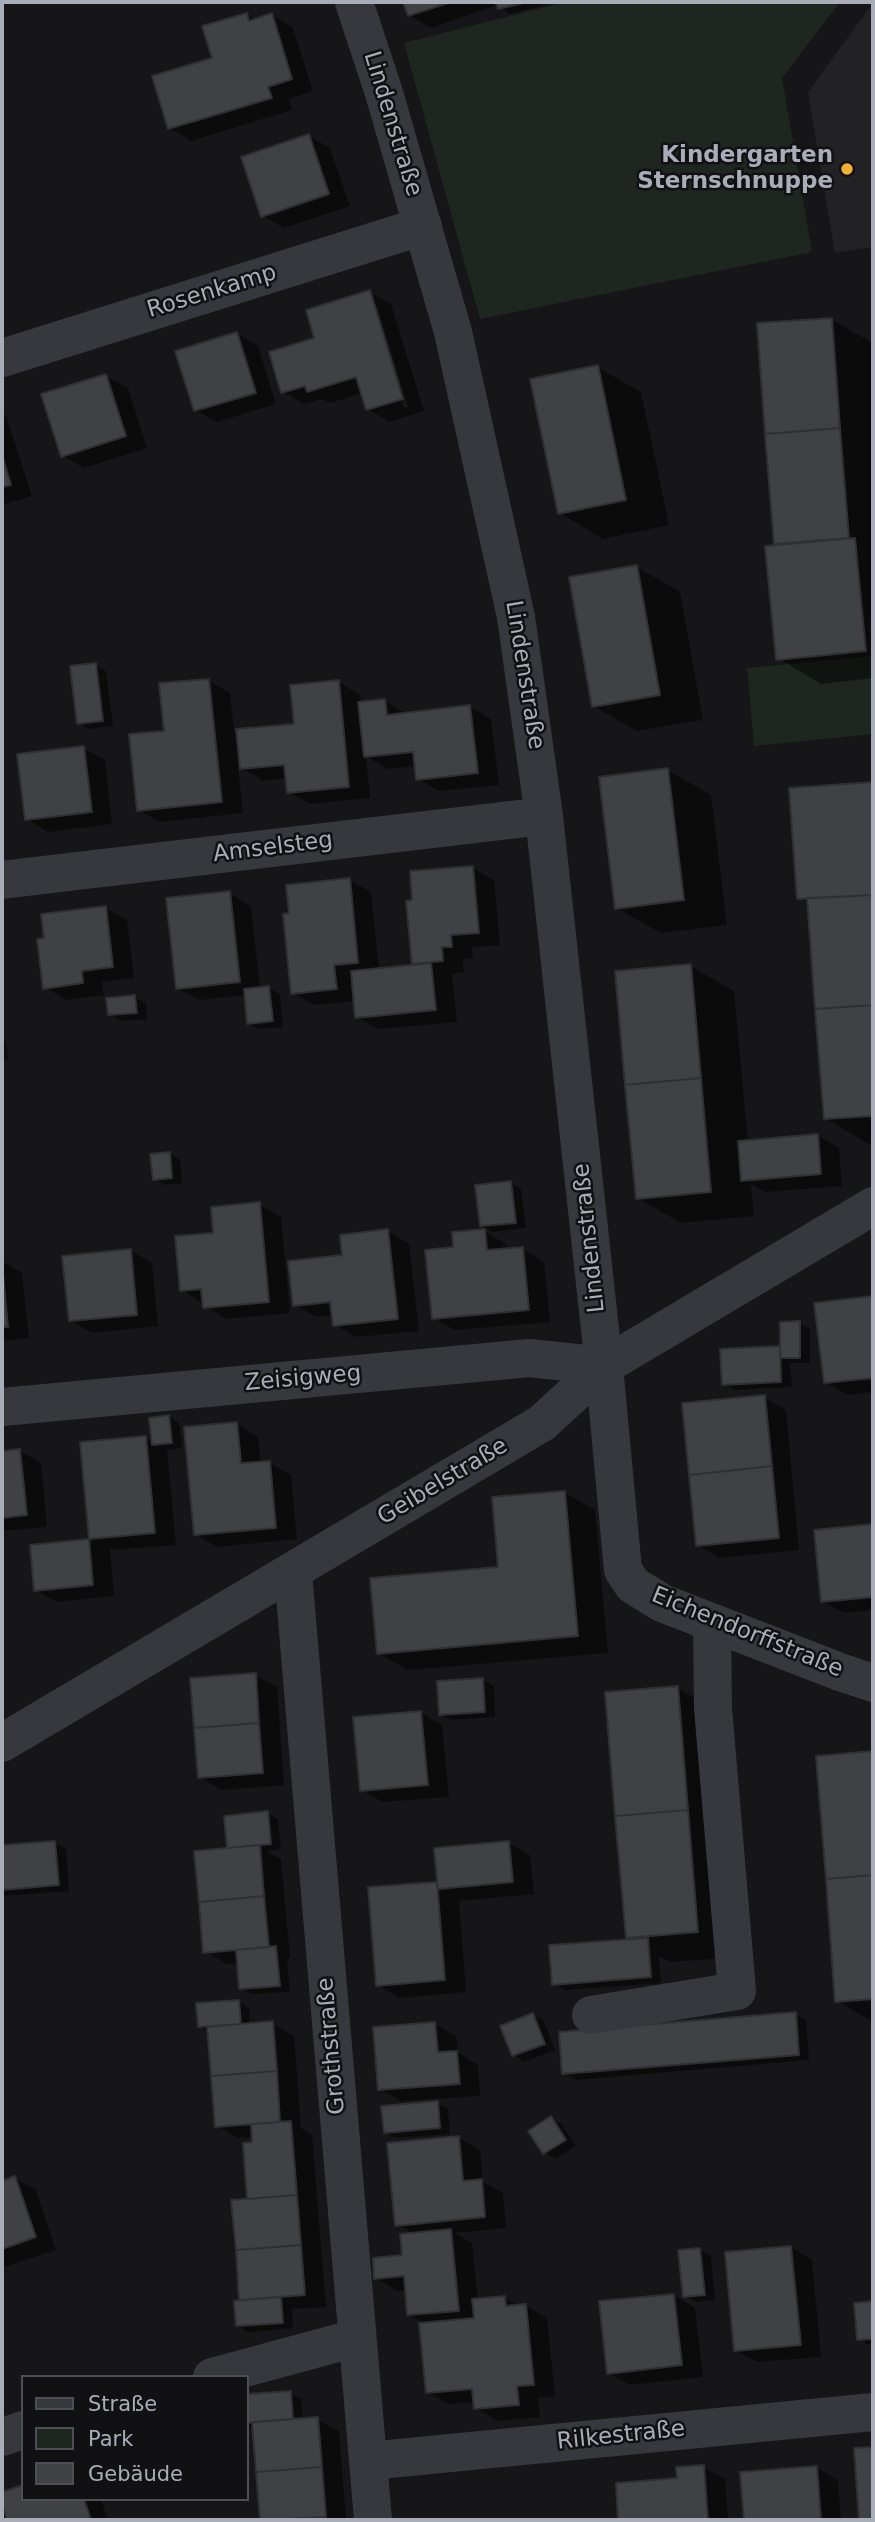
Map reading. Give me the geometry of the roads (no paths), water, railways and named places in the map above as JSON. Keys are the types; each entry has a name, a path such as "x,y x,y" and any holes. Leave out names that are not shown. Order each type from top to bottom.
{"street":[{"name":"Lindenstraße","path":"354,2 429,211 516,617 544,816 604,1366"},
{"name":"Rosenkamp","path":"2,358 429,211"},
{"name":"Amselsteg","path":"2,880 544,816"},
{"name":"Geibelstraße","path":"2,1743 542,1423 604,1366 873,1206"},
{"name":"Zeisigweg","path":"2,1408 530,1358 604,1366"},
{"name":"Eichendorffstraße","path":"604,1366 623,1570 633,1585 662,1603 873,1683"},
{"name":"Grothstraße","path":"293,1572 373,2520"},
{"path":"591,2015 737,1991 713,1708 712,1623"},
{"path":"219,2375 356,2338"},
{"name":"Rilkestraße","path":"368,2461 873,2412"},
{"path":"2,2437 21,2431"}],"place":[{"name":"Kindergarten Sternschnuppe","path":"847,169"}]}
